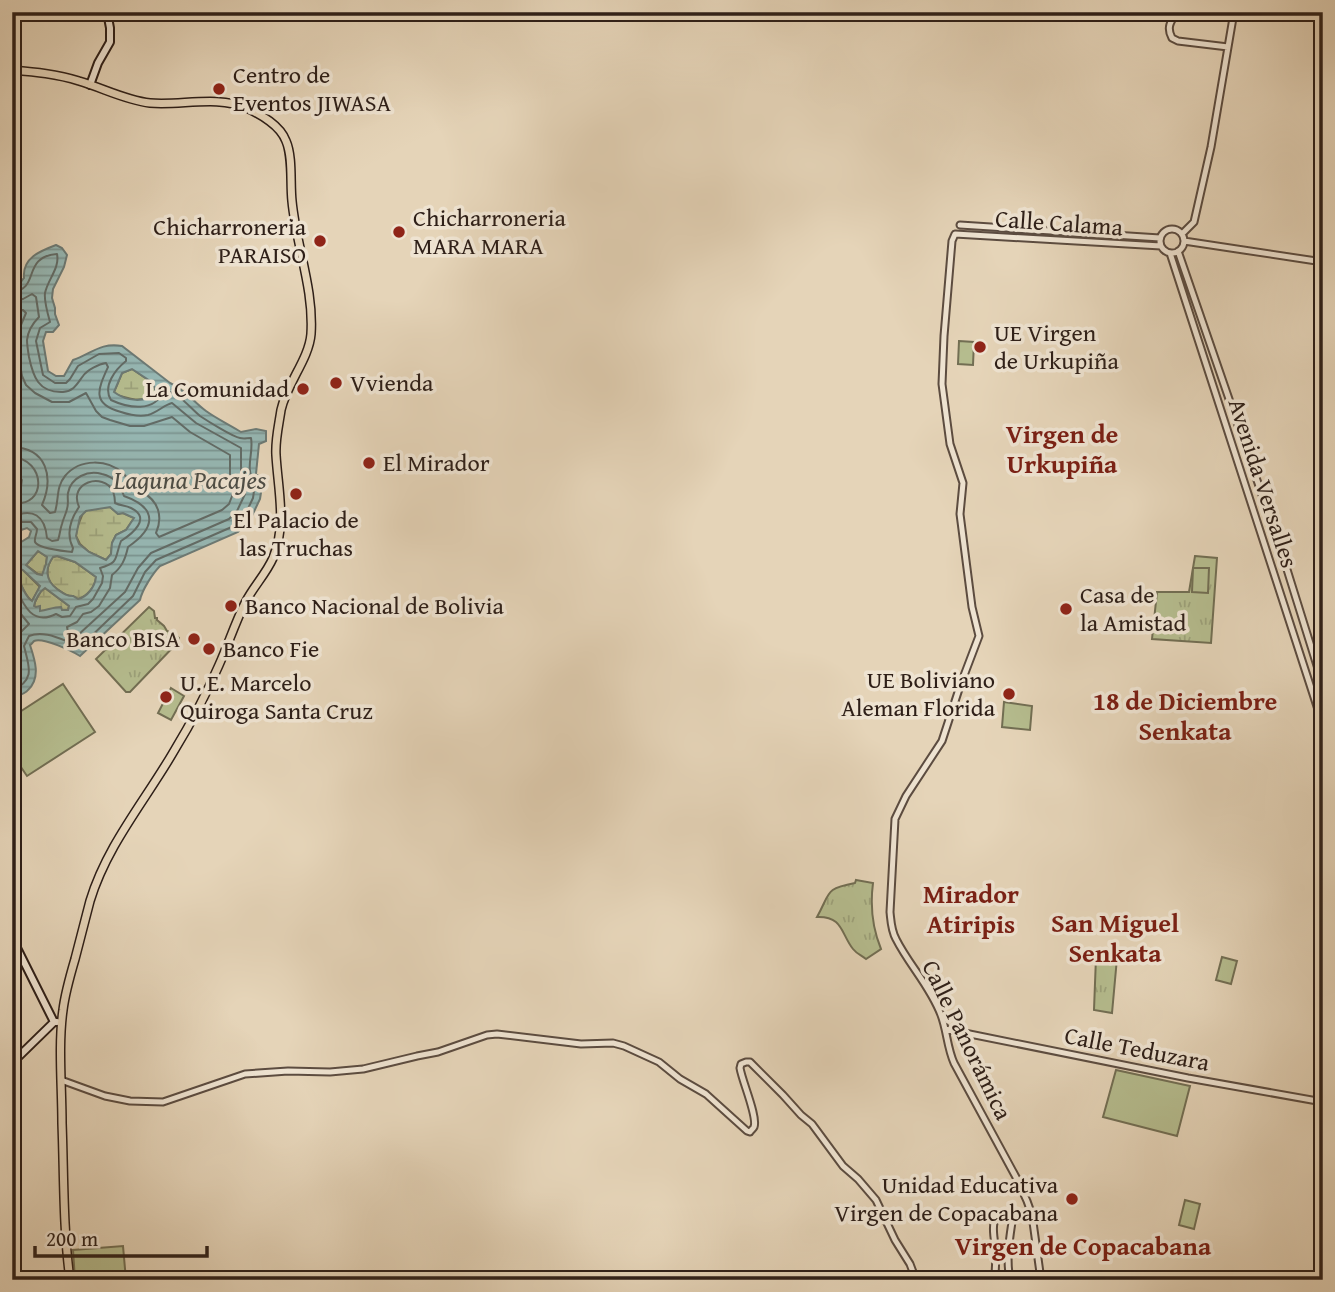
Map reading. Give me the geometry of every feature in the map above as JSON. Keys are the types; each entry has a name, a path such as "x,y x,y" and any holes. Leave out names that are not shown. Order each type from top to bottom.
{"main road":[{"path":"90,85 110,42 107,12"},
{"path":"12,70 55,75 127,98 153,103 206,101 243,106 268,120 286,141 295,224 310,293 311,336 304,357 287,389 275,450 281,505 276,550 271,563 245,604 200,705 173,754 116,842 102,870 91,899 58,1022 66,1246 70,1280"},
{"path":"12,938 58,1022"},
{"path":"12,1063 58,1022"}],"street":[{"path":"1177,12 1170,22 1172,38 1228,47"},
{"path":"1182,234 1194,222 1211,147 1234,12"},
{"path":"960,225 1160,238"},
{"path":"1171,228 1182,234 1184,241 1178,251 1170,253 1161,246 1160,238 1164,231 1171,228"},
{"name":"Calle Calama","path":"955,234 1161,246"},
{"name":"Calle Panorámica","path":"955,234 952,241 942,384 950,444 963,483 960,514 972,607 979,636 942,741 906,796 895,820 890,912 895,938 929,990 940,1014 948,1050 954,1063 1027,1201 1032,1215 1041,1280"},
{"path":"1184,241 1323,262"},
{"name":"Avenida Versalles","path":"1178,251 1280,547 1323,685"},
{"name":"Avenida Versalles","path":"1170,253 1323,725"},
{"name":"Calle Teduzara","path":"945,1029 1323,1102"},
{"path":"61,1080 105,1096 130,1101 163,1102 245,1074 363,1069 453,1048 487,1035 581,1044 613,1043 659,1062 680,1079 706,1094 750,1132 754,1128 754,1122 740,1068 741,1064 750,1062 800,1115 812,1124 843,1166 876,1200 916,1280"},
{"path":"995,1280 994,1223 1003,1214 1012,1222 1007,1258 1010,1280"}],"green space":[{"path":"959,341 974,342 973,365 958,364"},
{"path":"132,369 153,383 156,392 142,399 117,395 114,392 122,373"},
{"path":"110,507 118,514 123,513 134,518 126,530 116,535 111,554 106,560 89,552 76,536 83,513 89,509"},
{"path":"38,551 47,557 43,575 26,565"},
{"path":"1195,556 1217,558 1211,643 1152,639 1157,592 1189,592"},
{"path":"53,557 75,562 96,577 87,594 78,599 66,595 50,582 47,574 49,565"},
{"path":"1193,568 1209,568 1208,593 1192,592"},
{"path":"15,570 23,570 40,587 32,601 22,587"},
{"path":"45,588 69,606 68,610 39,611 34,606"},
{"path":"149,607 154,611 155,618 170,634 175,634 179,641 130,692 126,692 96,659"},
{"path":"63,684 95,732 27,776 12,754 12,717"},
{"path":"171,688 184,696 171,720 158,713"},
{"path":"1004,702 1032,706 1030,730 1002,727"},
{"path":"856,880 873,883 873,916 881,949 866,959 853,949 837,923 826,917 817,917 833,890 855,883"},
{"path":"1096,957 1117,958 1112,1013 1094,1010"},
{"path":"1222,957 1237,961 1231,984 1216,980"},
{"path":"1116,1070 1190,1086 1177,1136 1103,1117"},
{"path":"1185,1200 1200,1204 1194,1229 1179,1225"},
{"path":"123,1246 126,1280 75,1280 73,1250"}],"water":[{"name":"Laguna Pacajes","path":"56,245 67,255 53,289 52,298 59,325 53,332 46,332 43,341 48,371 56,376 64,376 73,360 102,347 122,346 206,411 241,432 256,429 266,431 266,441 259,444 256,474 263,480 260,499 250,520 238,532 160,566 148,582 140,600 80,656 50,643 34,641 30,645 35,663 34,680 27,691 12,698 12,556 17,553 18,544 29,537 31,531 27,528 12,533 12,481 16,488 21,487 22,480 18,475 12,474 12,286 19,284 24,278 29,260","holes":["132,369 153,383 156,392 141,400 119,395 114,392 122,373","110,507 118,514 123,513 134,518 126,530 116,535 111,554 106,560 79,544 76,536 80,517 86,511","38,551 47,557 42,575 26,565","53,557 75,562 96,577 87,594 78,599 65,594 50,582 47,574","18,568 40,586 32,601 24,591 15,570","45,588 69,606 68,610 55,607 40,611 40,606 34,606"]}],"place":[{"name":"Centro de Eventos JIWASA","path":"219,89"},
{"name":"Chicharroneria MARA MARA","path":"399,232"},
{"name":"Chicharroneria PARAISO","path":"320,241"},
{"name":"UE Virgen de Urkupiña","path":"980,347"},
{"name":"Vvienda","path":"336,383"},
{"name":"La Comunidad","path":"303,389"},
{"name":"El Mirador","path":"369,463"},
{"name":"El Palacio de las Truchas","path":"296,494"},
{"name":"Banco Nacional de Bolivia","path":"231,606"},
{"name":"Casa de la Amistad","path":"1066,609"},
{"name":"Banco BISA","path":"194,639"},
{"name":"Banco Fie","path":"209,649"},
{"name":"UE Boliviano Aleman Florida","path":"1009,694"},
{"name":"U. E. Marcelo Quiroga Santa Cruz","path":"166,697"},
{"name":"Unidad Educativa Virgen de Copacabana","path":"1072,1199"}],"district":[{"name":"Virgen de Urkupiña","path":"1062,449"},
{"name":"18 de Diciembre Senkata","path":"1185,716"},
{"name":"Mirador Atiripis","path":"971,909"},
{"name":"San Miguel Senkata","path":"1115,938"},
{"name":"Virgen de Copacabana","path":"1083,1246"}]}
